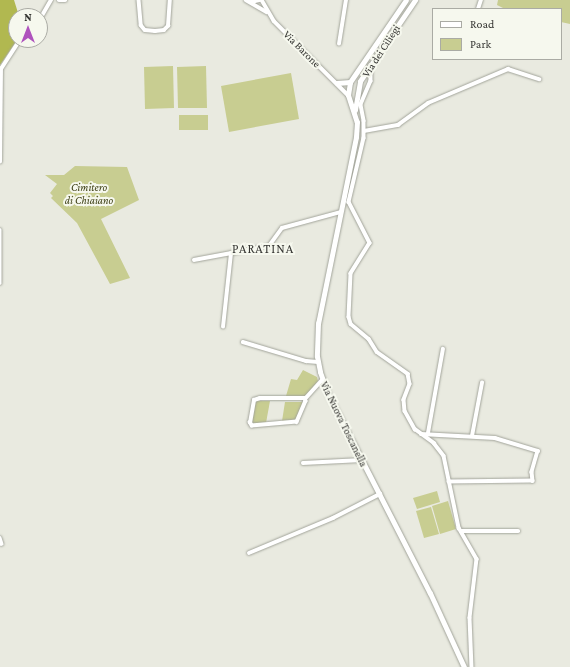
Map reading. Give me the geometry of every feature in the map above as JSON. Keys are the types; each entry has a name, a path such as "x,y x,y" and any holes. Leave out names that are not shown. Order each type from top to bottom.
{"main road":[{"name":"Via dei Ciliegi","path":"348,95 350,82 406,0"},
{"name":"Via dei Ciliegi","path":"355,105 359,84 415,0"},
{"path":"337,83 350,82"},
{"path":"348,95 359,84"},
{"name":"Via Nuova Toscanella","path":"348,95 355,114"},
{"name":"Via Nuova Toscanella","path":"355,105 356,137 318,323 318,362 322,380 380,494 464,667"}],"street":[{"path":"59,0 64,0"},
{"path":"140,0 141,25 145,30 155,31 168,26 170,0"},
{"path":"248,1 261,0"},
{"name":"Via Barone","path":"261,0 268,13 348,95"},
{"path":"339,44 346,0"},
{"path":"248,1 268,13"},
{"path":"0,162 1,69 15,48"},
{"path":"371,65 373,75 362,98 360,110 364,121 364,132 349,202 370,243 352,274 349,317 351,324 369,339 377,352 408,374 410,384 404,400 405,411 415,429 434,443 444,456 461,531 477,559 470,618 472,667"},
{"path":"364,132 398,125 428,103 508,69 539,79"},
{"path":"359,84 368,87"},
{"path":"194,260 269,246 282,228 341,212"},
{"path":"0,230 0,283"},
{"path":"223,327 231,253"},
{"path":"242,342 306,361 318,362"},
{"path":"428,433 444,349"},
{"path":"306,399 254,400 250,425 297,422 306,399 322,380"},
{"path":"472,436 482,383"},
{"path":"421,434 428,433 501,439 538,451 532,472 533,481 449,482"},
{"path":"303,463 362,460"},
{"path":"249,553 333,518 380,494"},
{"path":"461,531 518,531"},
{"path":"0,538 2,544"}],"green space":[{"path":"0,0 14,0 16,8 8,8 8,48 12,48 0,65"},
{"path":"498,0 570,0 570,24 562,22 562,8 503,8 497,5"},
{"path":"173,66 174,108 145,109 144,67"},
{"path":"206,66 207,108 178,108 177,67"},
{"path":"291,73 299,119 229,132 221,86"},
{"path":"179,115 208,115 208,130 179,130"},
{"name":"Cimitero di Chiaiano","path":"75,166 127,167 139,200 101,219 130,278 110,284 77,223 51,198 53,196 50,193 57,184 45,175 64,175"},
{"path":"303,370 317,377 318,381 306,396 286,396 291,379 297,380"},
{"path":"256,401 270,401 266,423 252,423"},
{"path":"285,402 304,402 297,420 282,421"},
{"path":"437,491 440,502 417,509 413,498"},
{"path":"448,501 456,529 440,534 432,506"},
{"path":"431,507 439,534 424,538 416,511"}],"district":[{"name":"PARATINA","path":"263,249"}]}
